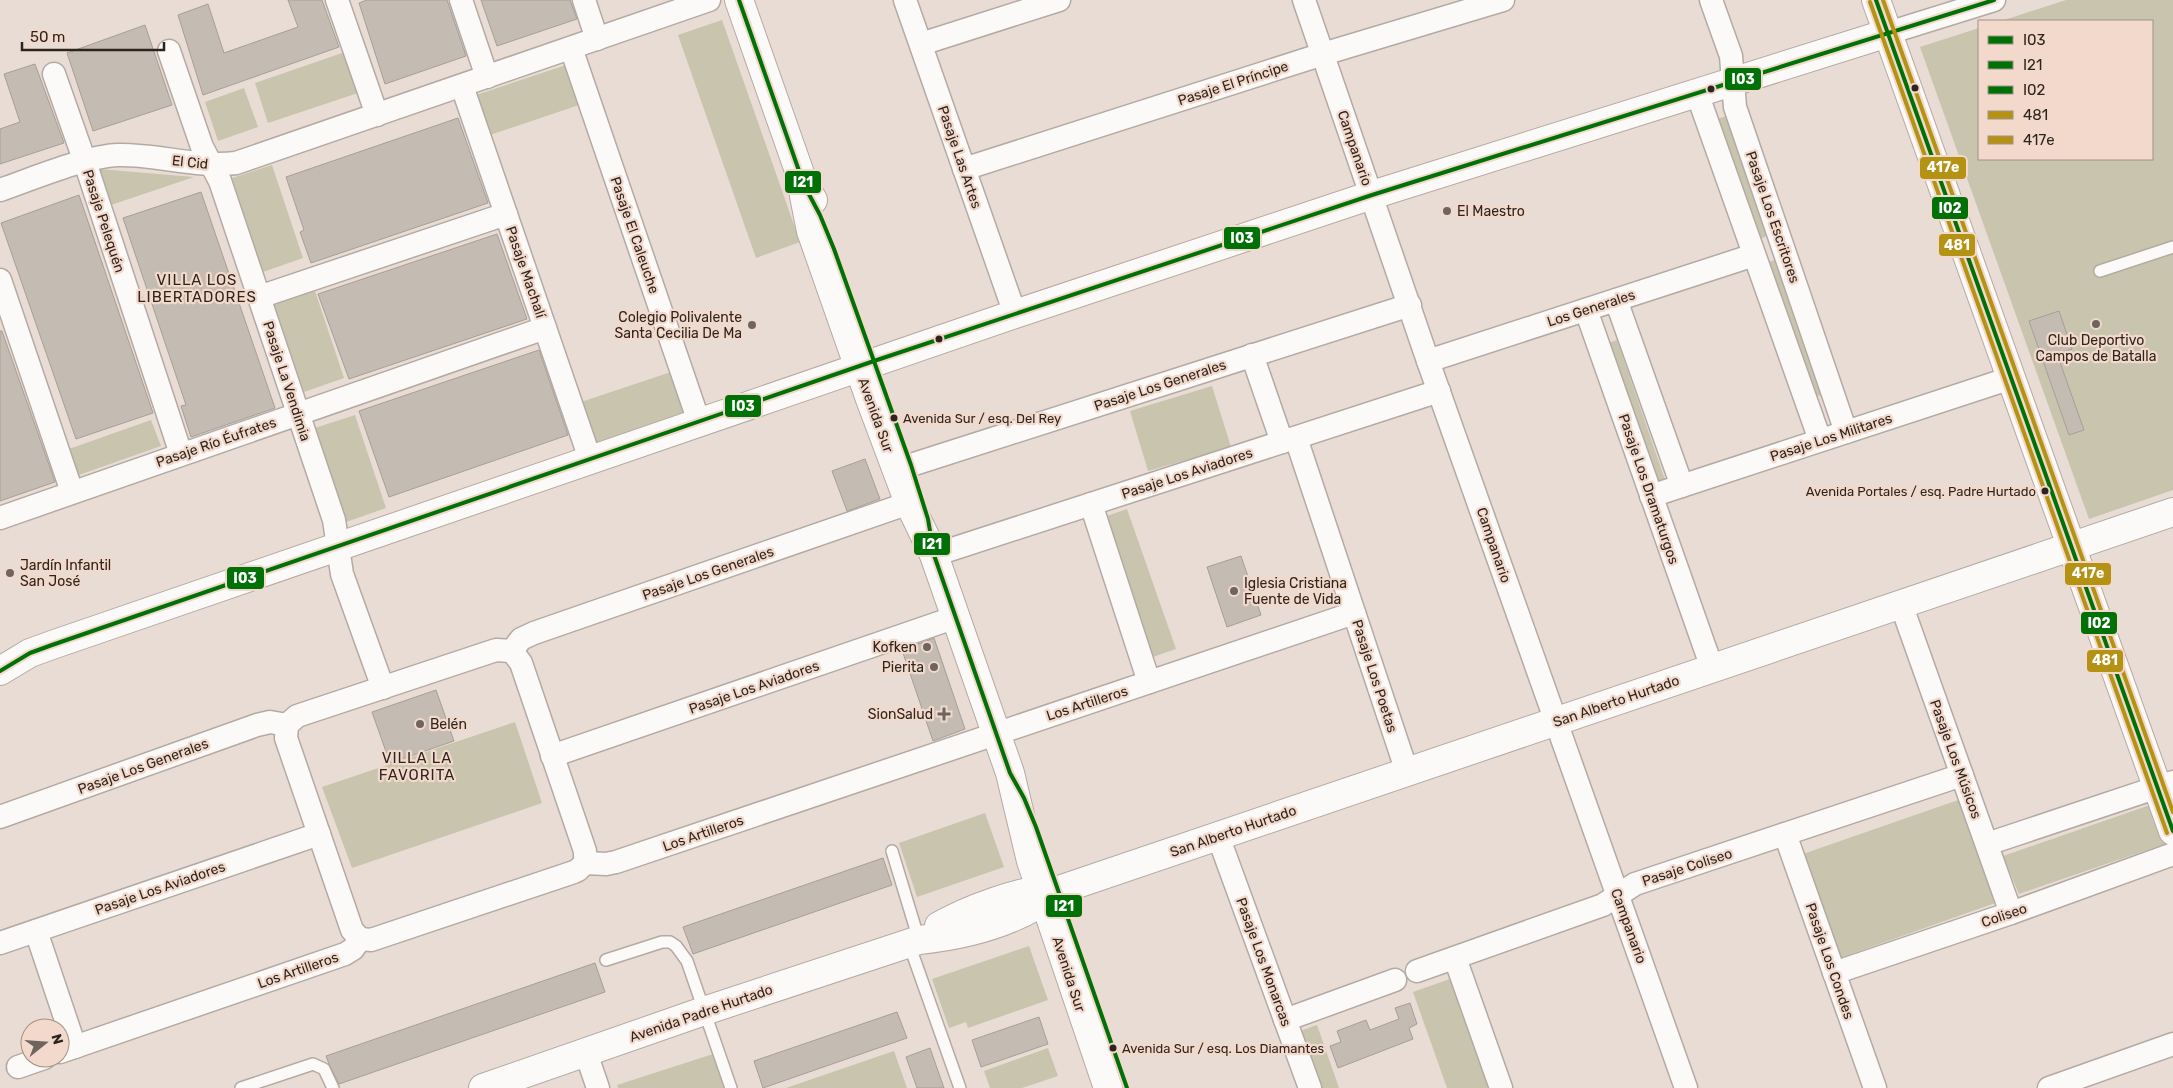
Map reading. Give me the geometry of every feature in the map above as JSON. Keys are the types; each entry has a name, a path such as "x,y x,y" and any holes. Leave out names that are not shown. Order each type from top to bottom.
{"street":[{"path":"337,0 377,115"},
{"path":"461,0 487,77"},
{"path":"584,0 597,39"},
{"name":"El Cid","path":"0,190 85,162 121,155 212,164 236,164 709,0"},
{"name":"Avenida Sur","path":"739,0 804,185 820,214 909,503 934,555 1010,773 1030,812 1049,893 1108,1088"},
{"name":"Pasaje Las Artes","path":"905,0 1015,314"},
{"path":"920,44 1059,0"},
{"name":"Campanario","path":"1304,0 1428,361 1686,1088"},
{"name":"Pasaje El Príncipe","path":"964,169 1323,54 1503,0"},
{"name":"Pasaje Los Escritores","path":"1711,0 1731,56 1735,108 1846,432"},
{"path":"1876,0 2071,547 2165,785 2173,831"},
{"path":"0,671 30,653 52,645 866,364 1372,195 1994,0"},
{"name":"Pasaje El Caleuche","path":"571,48 699,422"},
{"name":"Pasaje La Vendimia","path":"169,51 202,147 220,181 334,520 342,574 383,688"},
{"name":"Pasaje Pelequén","path":"54,74 85,162 181,454"},
{"name":"Pasaje Machalí","path":"462,86 590,459"},
{"path":"1697,93 1820,440"},
{"path":"259,297 506,214"},
{"name":"Los Generales","path":"1428,361 1754,255"},
{"path":"0,280 72,492"},
{"path":"1616,300 1682,486"},
{"name":"Pasaje Los Generales","path":"910,464 1410,305"},
{"name":"Pasaje Los Dramaturgos","path":"1586,310 1712,668"},
{"name":"Pasaje Río Éufrates","path":"0,518 545,328"},
{"name":"Pasaje Los Poetas","path":"1252,355 1289,440 1354,613 1406,772"},
{"name":"Avenida Sur","path":"866,364 910,464 928,519 934,555"},
{"name":"Pasaje Los Militares","path":"1651,496 2011,378"},
{"name":"Pasaje Los Aviadores","path":"934,555 1440,391"},
{"name":"Pasaje Los Generales","path":"512,651 521,640 534,633 909,503"},
{"path":"1091,504 1149,682"},
{"name":"San Alberto Hurtado","path":"1049,893 2173,512"},
{"name":"Pasaje Los Músicos","path":"1901,604 2011,913"},
{"name":"Los Artilleros","path":"584,863 606,864 616,862 1354,613"},
{"name":"Pasaje Los Aviadores","path":"552,756 956,617"},
{"path":"496,650 512,651 521,663 585,851 584,863 574,872 371,940 360,939 352,930 286,738 287,725 298,716 383,688 496,650"},
{"name":"Pasaje Los Generales","path":"0,817 257,725 270,722 287,725"},
{"name":"Pasaje Coliseo","path":"1417,971 1603,905 1635,884 1962,775"},
{"path":"1987,844 2165,785"},
{"name":"Pasaje Los Aviadores","path":"0,943 319,834"},
{"name":"Pasaje Los Condes","path":"1785,834 1875,1088"},
{"name":"Pasaje Los Monarcas","path":"1218,836 1310,1088"},
{"name":"Coliseo","path":"1834,973 2011,913 2173,854"},
{"name":"Avenida Sur","path":"1049,893 1127,1088"},
{"name":"Avenida Padre Hurtado","path":"483,1088 704,1011 914,942 963,915 1016,895 1049,893"},
{"path":"36,931 59,1018"},
{"name":"Los Artilleros","path":"70,1049 345,954 353,949 360,939"},
{"path":"1455,958 1501,1088"},
{"path":"1285,1020 1395,980"},
{"path":"2049,1088 2173,1044"},
{"path":"586,1052 598,1088"}],"lane":[{"path":"2100,271 2173,247"},
{"path":"892,851 914,942 960,1088"},
{"path":"606,960 662,942 670,942 681,949 687,961 731,1088"},
{"path":"241,1088 313,1064 324,1068 334,1088"}],"shaded area":[{"name":"Club Deportivo Campos de Batalla","path":"2066,0 2173,0 2173,490 2089,519 1920,47 1978,28 1978,160 2153,160 2153,20 2004,20"},
{"path":"722,20 800,242 756,258 678,35"},
{"path":"348,51 361,92 268,123 255,83"},
{"path":"566,65 579,105 487,136 473,96"},
{"path":"244,88 258,127 218,141 205,102"},
{"path":"1729,115 1770,235 1756,240 1714,120"},
{"path":"272,165 303,258 263,272 232,178"},
{"path":"99,169 194,177 111,205"},
{"path":"1778,259 1824,394 1809,399 1762,264"},
{"path":"313,285 344,378 304,392 272,298"},
{"path":"1617,340 1665,480 1651,485 1602,345"},
{"path":"671,372 684,413 592,444 578,403"},
{"path":"1212,386 1231,447 1148,471 1130,411"},
{"path":"355,415 386,508 346,522 315,428"},
{"path":"151,420 161,446 79,475 69,449"},
{"path":"1127,509 1176,649 1153,657 1104,517"},
{"path":"515,722 542,803 352,868 322,787"},
{"path":"2173,797 2173,841 2019,894 2003,856"},
{"path":"1964,798 2001,901 1837,959 1800,855"},
{"path":"985,813 1004,867 917,897 899,843"},
{"path":"1029,946 1048,1000 968,1028 966,1022 949,1028 932,979"},
{"path":"1453,978 1492,1088 1447,1088 1413,992"},
{"path":"1317,1025 1339,1088 1314,1088 1294,1033"},
{"path":"1048,1048 1058,1076 1022,1088 990,1088 984,1071"},
{"path":"894,1051 907,1088 786,1088"},
{"path":"713,1054 724,1088 618,1088 617,1085"}],"building":[{"path":"288,0 322,0 339,47 203,95 178,15 208,4 224,53 298,27"},
{"path":"367,0 447,0 466,56 385,84 359,3"},
{"path":"481,0 570,0 577,19 497,46"},
{"path":"145,25 172,105 93,131 67,53"},
{"path":"35,64 64,143 0,164 0,129 20,122 4,74"},
{"path":"458,118 488,203 311,263 300,232 304,230 286,177"},
{"path":"201,192 275,408 191,437 181,406 186,405 123,218"},
{"path":"79,195 153,413 76,439 1,223"},
{"path":"497,234 527,319 349,379 318,294"},
{"path":"2059,311 2072,349 2057,354 2084,430 2069,435 2029,321"},
{"path":"0,331 2,331 55,482 0,501"},
{"path":"539,350 568,435 389,497 359,411"},
{"path":"865,459 880,499 847,511 832,471"},
{"name":"Iglesia Cristiana Fuente de Vida","path":"1241,556 1261,615 1227,627 1207,567"},
{"path":"934,638 965,729 933,741 902,650"},
{"path":"436,690 454,741 390,763 372,712"},
{"path":"883,858 892,885 693,954 683,927"},
{"path":"595,963 605,992 339,1084 326,1056"},
{"path":"1410,1003 1417,1024 1409,1028 1413,1039 1338,1068 1330,1046 1341,1042 1337,1031 1366,1020 1370,1030 1399,1019 1395,1008"},
{"path":"897,1012 907,1038 763,1088 754,1061"},
{"path":"1039,1017 1048,1044 981,1067 972,1040"},
{"path":"930,1048 944,1088 917,1088 906,1057"}],"transit line":[{"name":"I21","path":"739,0 804,185 820,215 834,249 911,465 928,519 934,555 1010,773 1024,798 1036,827 1127,1088"},
{"name":"I02","path":"1876,0 2173,831"},
{"name":"417e","path":"1883,0 2173,812"},
{"name":"I03","path":"0,671 30,653 52,645 874,361 1372,195 1994,0"},
{"name":"481","path":"1870,2 2167,833"}],"place":[{"name":"El Maestro","path":"1447,211"},
{"name":"Club Deportivo Campos de Batalla","path":"2096,324"},
{"name":"Colegio Polivalente Santa Cecilia De Ma","path":"752,325"},
{"name":"Avenida Sur / esq. Del Rey","path":"894,418"},
{"name":"Avenida Portales / esq. Padre Hurtado","path":"2045,491"},
{"name":"Jardín Infantil San José","path":"10,573"},
{"name":"Iglesia Cristiana Fuente de Vida","path":"1234,591"},
{"name":"Kofken","path":"927,647"},
{"name":"Pierita","path":"934,667"},
{"name":"SionSalud","path":"944,714"},
{"name":"Belén","path":"420,724"},
{"name":"Avenida Sur / esq. Los Diamantes","path":"1113,1048"}],"district":[{"name":"VILLA LOS LIBERTADORES","path":"197,288"},
{"name":"VILLA LA FAVORITA","path":"417,766"}]}
